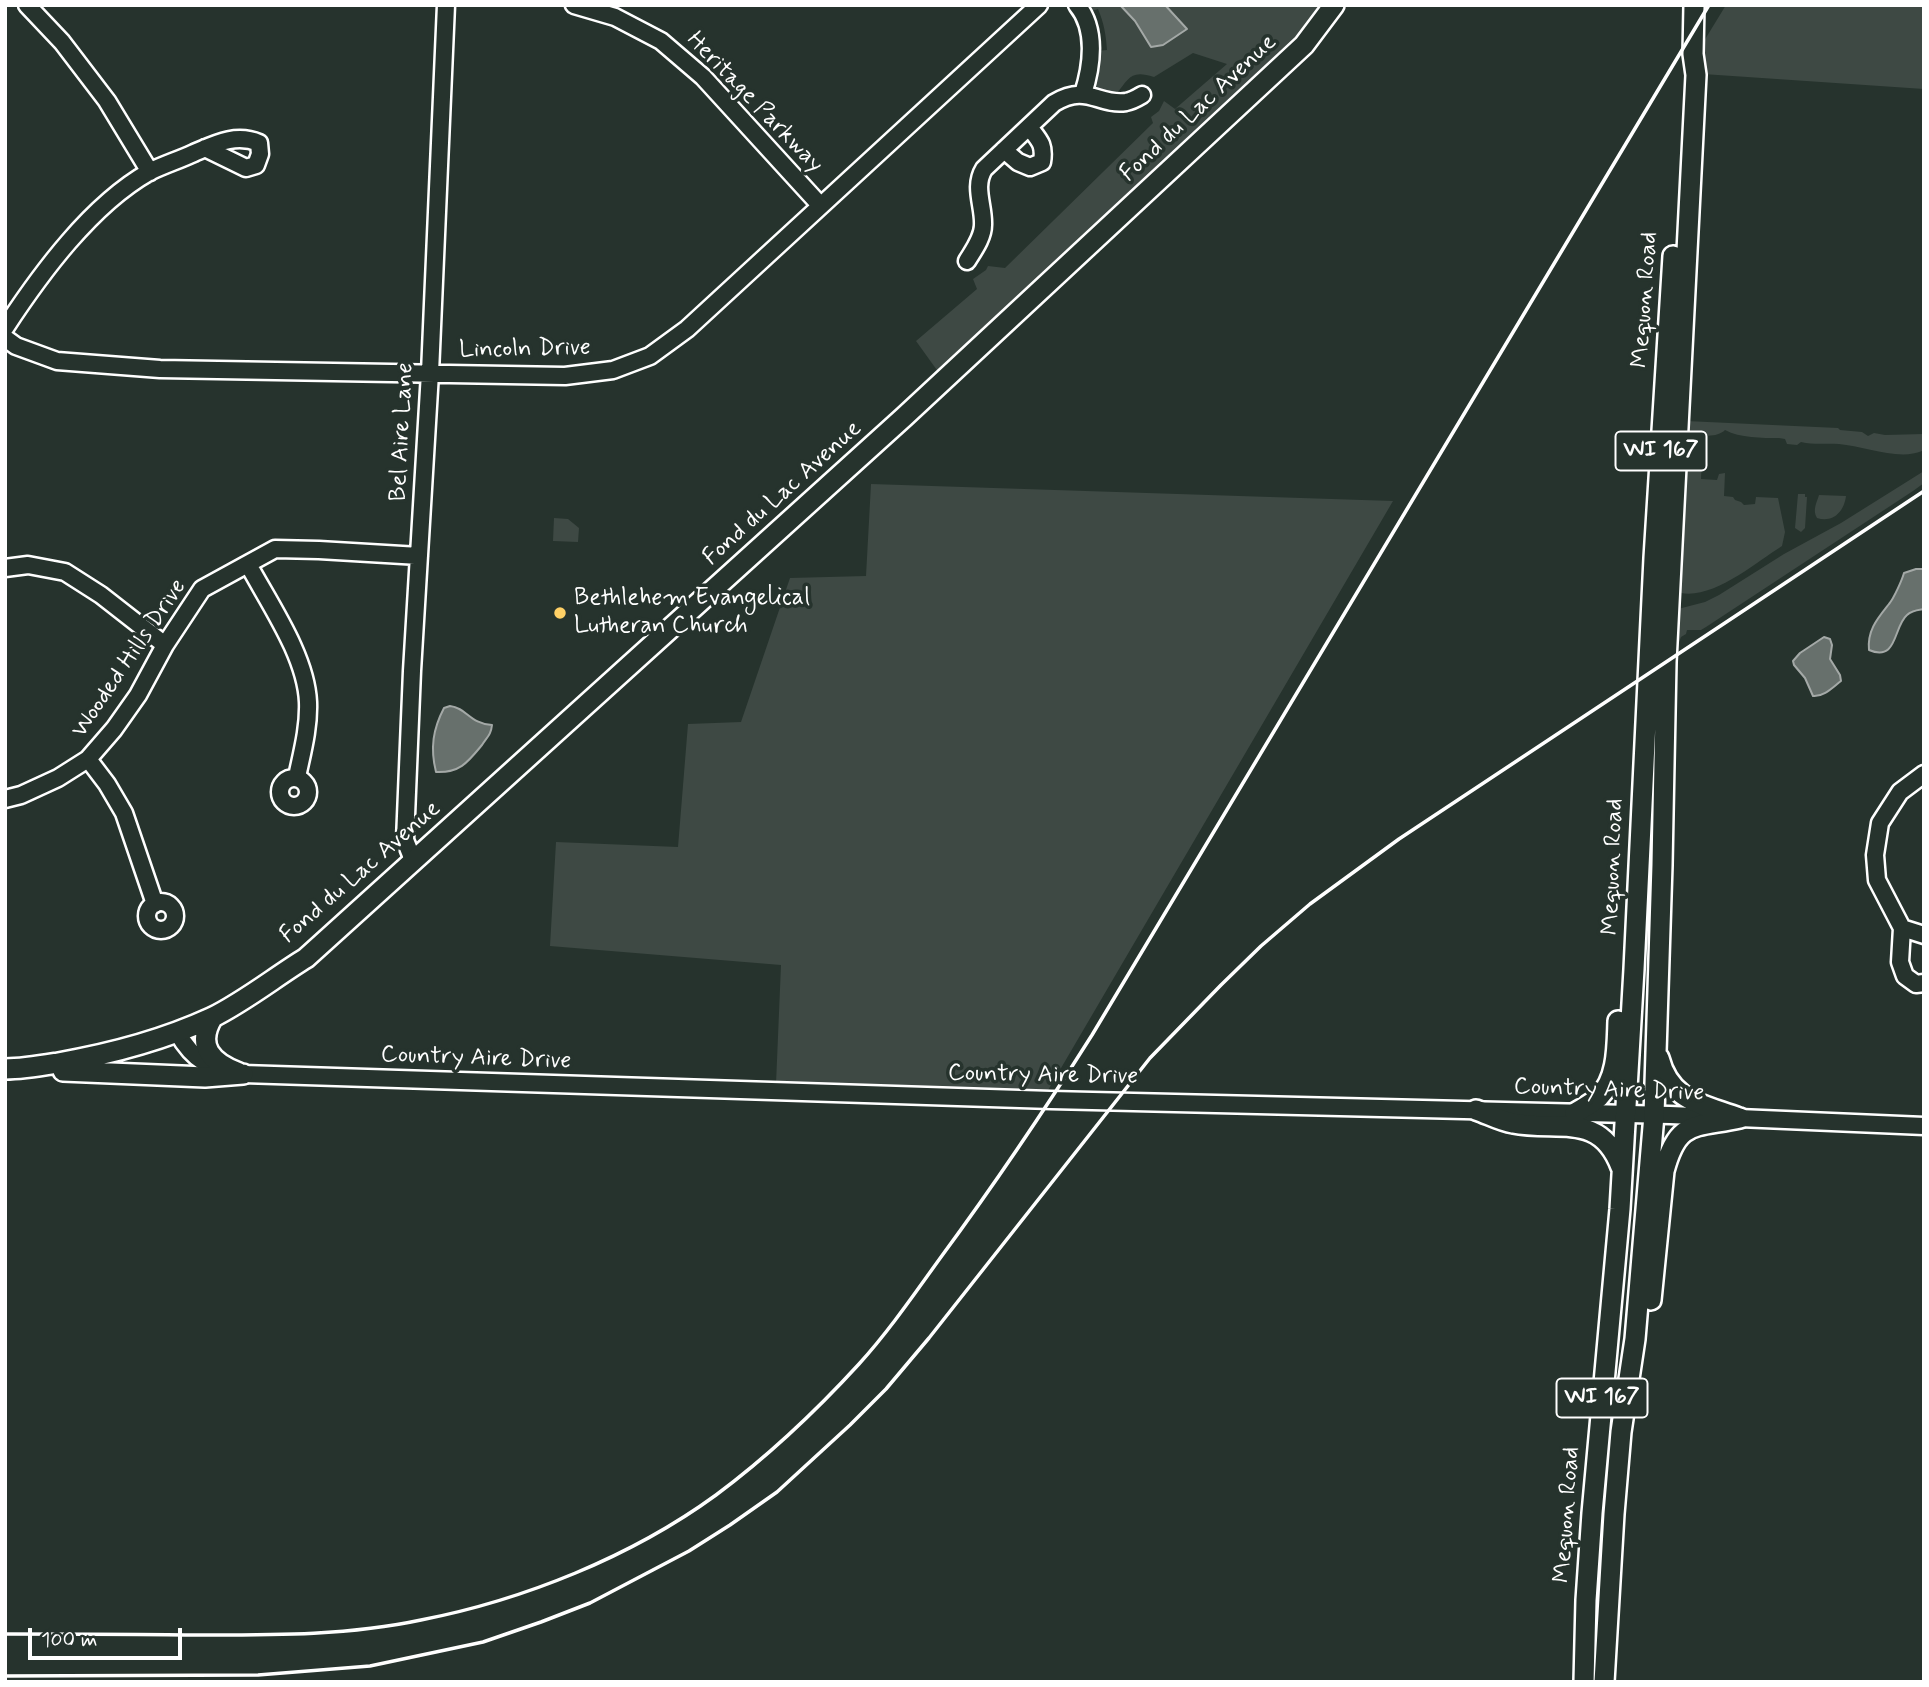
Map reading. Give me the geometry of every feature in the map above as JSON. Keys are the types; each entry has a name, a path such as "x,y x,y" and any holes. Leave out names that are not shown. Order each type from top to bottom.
{"main road":[{"name":"Fond du Lac Avenue","path":"13,1069 86,1058 177,1032 213,1017 306,958 934,390 1304,45 1335,5"},
{"name":"Mequon Road","path":"1604,1682 1622,1423 1635,1339 1654,1115 1666,662 1696,75 1693,54 1694,5"},
{"name":"Mequon Road","path":"1584,1682 1591,1513 1626,1114 1654,558 1674,247 1687,75 1693,54"},
{"path":"1575,1113 1597,1099 1606,1089 1611,1077 1617,1033 1625,889 1632,833 1641,809"},
{"path":"1639,849 1647,969 1642,1092 1644,1104 1654,1115"},
{"path":"213,1017 206,1034 209,1054 215,1061 243,1074"},
{"path":"1656,1046 1662,1070 1675,1090 1685,1098 1740,1118"},
{"path":"13,1069 205,1077 243,1074"},
{"path":"1476,1110 1512,1123 1582,1128 1597,1134 1612,1147 1622,1170"},
{"path":"1626,1114 1636,1128 1638,1139 1626,1340 1630,1376"},
{"path":"1622,1423 1634,1399 1646,1339 1664,1171 1669,1152 1684,1131 1740,1118"}],"street":[{"path":"27,5 62,42 107,101 150,172"},
{"name":"Bel Aire Lane","path":"413,860 405,840 446,5"},
{"name":"Heritage Parkway","path":"574,5 615,18 661,41 703,77 820,205"},
{"name":"Lincoln Drive","path":"9,348 57,361 160,369 565,376 613,370 650,356 687,329 1039,5"},
{"path":"1077,5 1087,21 1091,39 1088,77 1083,94"},
{"path":"967,261 976,247 984,224 979,193 981,175 1004,150 1054,103 1064,97 1083,94 1125,102 1142,95"},
{"path":"1004,150 1018,162 1030,167 1042,162 1044,150 1029,127"},
{"path":"5,328 34,284 67,244 116,195 150,172 205,148"},
{"name":"Wooded Hills Drive","path":"5,799 22,795 58,778 88,759 138,695 165,645 202,589 275,550 419,556"},
{"path":"248,564 300,660 308,701 306,730 297,778"},
{"path":"5,568 28,565 65,572 101,595 165,645"},
{"path":"88,759 124,813 155,904"},
{"path":"1924,774 1900,792 1880,822 1875,855 1877,880 1902,928 1900,962 1905,976 1916,984 1924,983"},
{"path":"1902,928 1924,935"},
{"name":"Country Aire Drive","path":"177,1032 185,1047 205,1065 243,1074 1626,1114 1924,1126"}],"shaded area":[{"path":"1085,5 1326,5 1284,56 939,373 916,341 977,289 973,279 988,266 1005,268 1153,123 1151,117 1159,111 1164,101 1175,109 1227,64 1193,53 1154,77 1140,74 1131,77 1116,94 1108,95 1095,90 1093,83 1097,51 1107,50 1106,39 1098,9 1089,12"},
{"path":"1120,5 1165,5 1187,29 1163,45 1151,47 1135,21"},
{"path":"1726,5 1924,5 1924,89 1703,74 1704,41"},
{"path":"1686,421 1838,428 1862,432 1868,436 1874,433 1924,434 1924,452 1903,454 1839,444 1787,444 1785,439 1744,436 1725,430 1717,435 1701,435 1686,430"},
{"path":"1697,451 1702,457 1701,479 1717,480 1719,474 1725,473 1724,496 1733,497 1744,505 1755,504 1756,497 1778,498 1785,532 1782,546 1734,578 1707,591 1681,593 1676,587 1684,453"},
{"path":"1924,471 1924,483 1913,491 1706,627 1701,630 1687,630 1679,642 1673,644 1675,612 1678,609 1705,602 1719,595"},
{"path":"871,484 1393,501 1047,1092 776,1084 781,965 550,946 556,842 678,847 688,724 741,722 790,578 866,576"},
{"path":"1798,494 1805,494 1807,497 1805,528 1801,532 1795,528"},
{"path":"1819,495 1846,496 1837,515 1823,519 1817,518 1815,512"},
{"path":"554,518 568,519 579,528 578,542 553,541"},
{"path":"1924,569 1924,609 1907,615 1894,642 1885,651 1869,650 1877,619 1893,598 1904,573"},
{"path":"1824,637 1830,639 1830,659 1841,681 1825,693 1813,696 1793,661"},
{"path":"450,706 479,722 492,725 489,736 463,765 451,771 436,772 433,755 435,731 444,708"}],"railway":[{"path":"5,1634 307,1634 393,1625 498,1601 575,1573 648,1538 716,1495 808,1416 859,1364 902,1312 1037,1120 1092,1035 1709,5"},
{"path":"5,1676 258,1675 370,1666 483,1642 541,1622 590,1603 689,1551 777,1492 886,1389 1150,1058 1261,946 1310,904 1399,839 1924,491"}],"place":[{"name":"Bethlehem Evangelical Lutheran Church","path":"560,613"}]}
